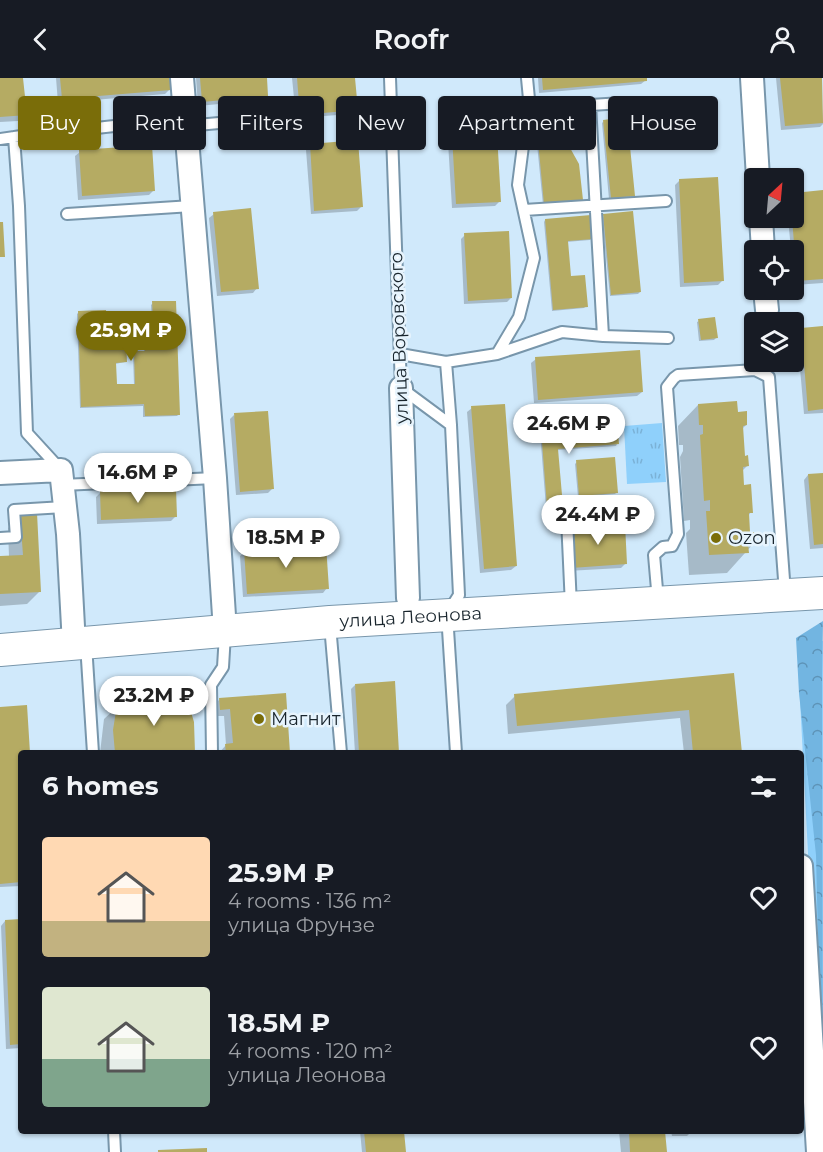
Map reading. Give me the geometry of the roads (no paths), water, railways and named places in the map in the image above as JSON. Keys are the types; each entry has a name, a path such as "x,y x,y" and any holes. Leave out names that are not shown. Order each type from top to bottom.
{"main road":[{"name":"улица Леонова","path":"0,651 330,622 823,593"}],"street":[{"path":"182,78 183,96"},
{"path":"752,78 757,168"},
{"path":"187,150 215,478 225,631"},
{"name":"улица Воровского","path":"401,388 408,597"},
{"path":"0,473 62,488 80,644"},
{"path":"804,916 818,1152"}],"lane":[{"name":"улица Воровского","path":"390,78 401,388"},
{"path":"527,78 529,96"},
{"path":"0,139 18,136"},
{"path":"14,137 19,206 27,433 62,488"},
{"path":"497,354 519,317 534,258 518,185 523,150"},
{"path":"593,150 603,336"},
{"path":"524,210 666,201"},
{"path":"67,214 192,206"},
{"path":"400,354 446,362 497,354 562,332 668,338"},
{"path":"446,362 459,595 447,615 456,750"},
{"path":"658,601 654,555 663,546 672,546 678,534 667,387 678,375 756,370 769,377 785,594"},
{"path":"401,388 451,425"},
{"path":"0,538 16,537 14,510 62,488 215,478"},
{"path":"571,607 567,519 618,514"},
{"path":"330,622 341,750"},
{"path":"212,750 212,685 223,667 225,631"},
{"path":"80,644 93,750"},
{"path":"114,1134 115,1152"}],"place":[{"name":"Ozon","path":"716,538"},
{"name":"Магнит","path":"259,719"}]}
